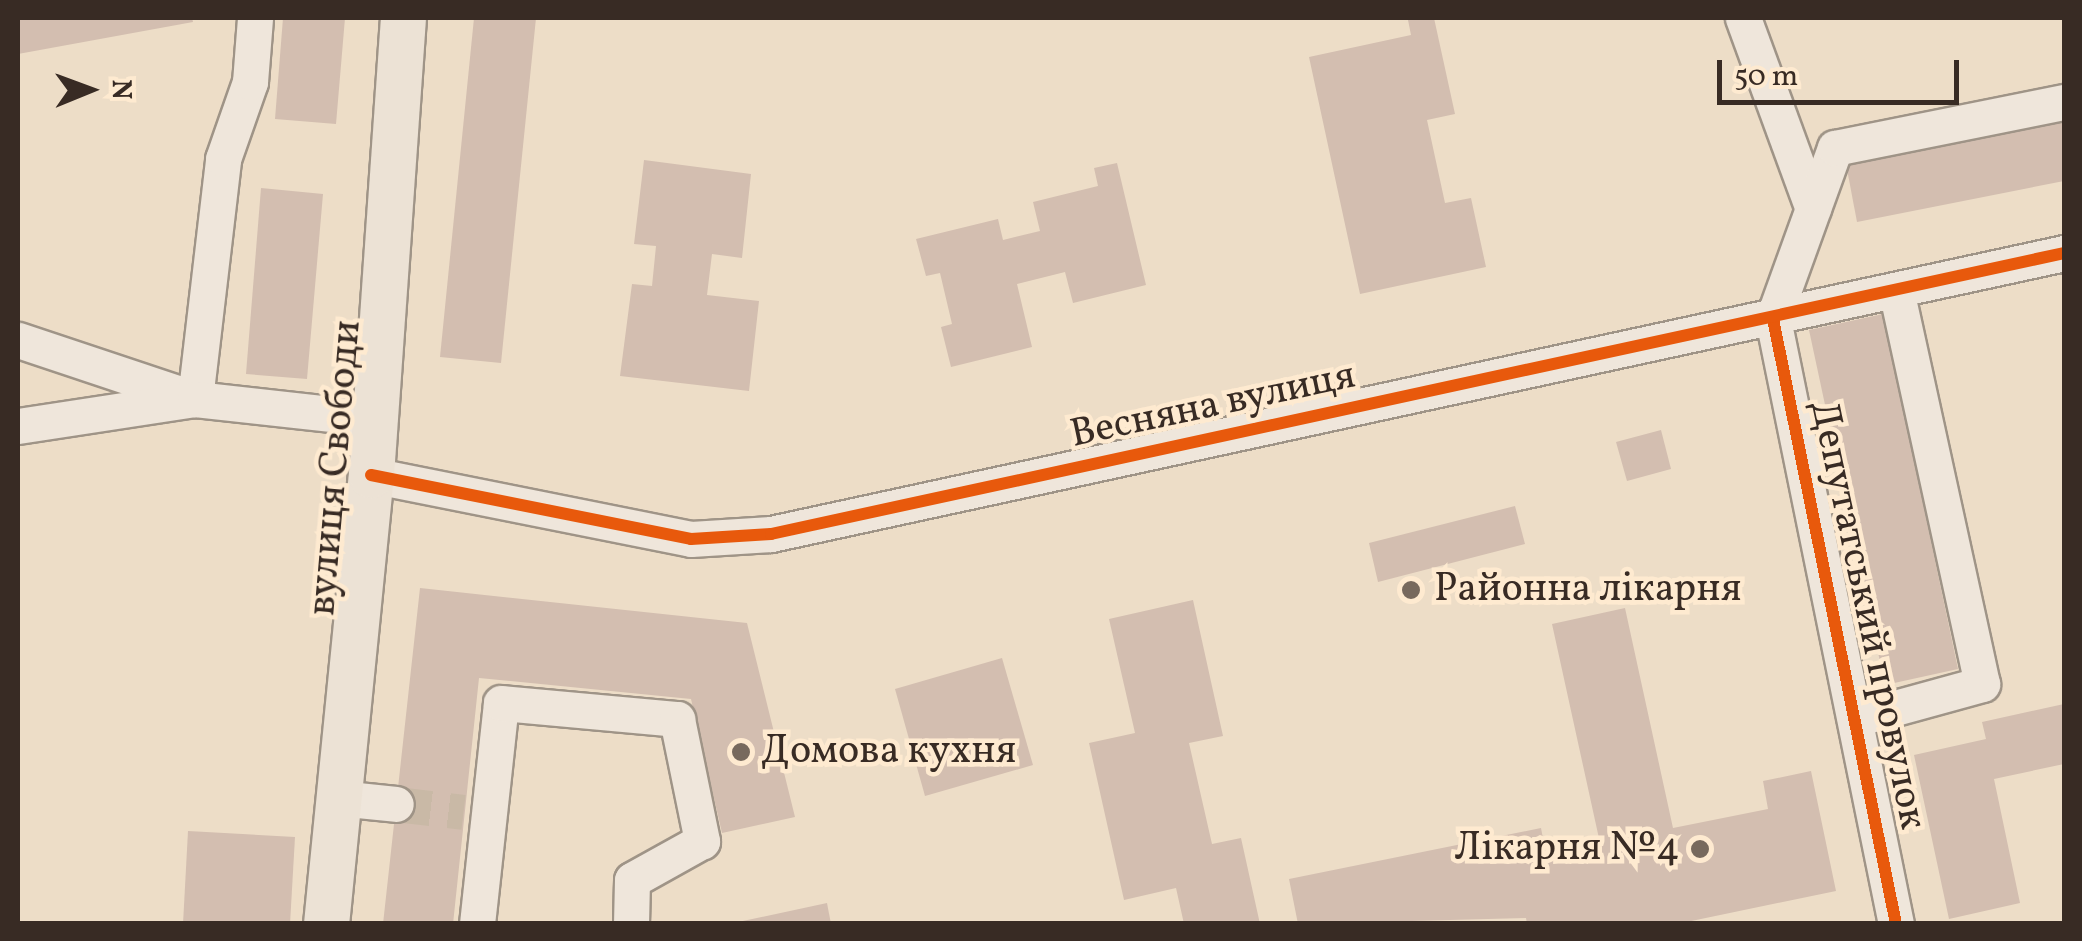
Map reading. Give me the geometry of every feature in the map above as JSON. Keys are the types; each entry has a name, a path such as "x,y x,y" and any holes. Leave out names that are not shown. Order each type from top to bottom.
{"main road":[{"name":"вулиця Свободи","path":"326,924 371,475 402,18"}],"street":[{"path":"196,399 223,160 250,82 255,18"},
{"path":"1743,18 1813,209"},
{"path":"1773,319 1836,148 2064,102"},
{"name":"Весняна вулиця","path":"371,475 690,538 771,534 1773,319 2064,252"},
{"path":"1854,719 1982,684 1896,291"},
{"name":"Депутатський провулок","path":"1773,319 1896,924"},
{"path":"18,340 196,399 374,419"},
{"path":"18,426 196,399"},
{"path":"476,924 477,813 501,703 677,719 702,841 632,880 631,924"},
{"path":"338,798 396,804"}],"building":[{"path":"18,18 192,18 193,22 18,54"},
{"path":"283,18 345,18 336,124 275,119"},
{"path":"474,18 536,18 501,363 440,357"},
{"path":"1434,18 1455,114 1427,120 1445,203 1471,198 1486,267 1360,294 1309,57 1411,35 1408,20"},
{"path":"2064,121 2064,181 1857,222 1846,164"},
{"path":"644,160 751,174 742,258 712,254 707,295 759,301 749,391 620,376 632,284 652,286 656,246 634,244"},
{"path":"1117,163 1146,285 1073,303 1065,272 1017,284 1032,347 951,367 941,327 952,324 940,273 926,276 916,239 998,219 1003,240 1040,231 1033,202 1098,186 1094,168"},
{"path":"261,188 323,194 307,379 246,374"},
{"path":"1883,314 1958,669 1885,685 1809,330"},
{"path":"1661,430 1671,469 1627,481 1616,442"},
{"path":"1515,506 1525,544 1378,582 1369,543"},
{"name":"Домова кухня","path":"420,588 747,623 795,817 722,833 691,699 479,678 453,924 383,924"},
{"path":"1193,600 1223,736 1189,743 1212,844 1241,838 1260,924 1184,924 1176,888 1124,900 1089,743 1135,733 1109,619"},
{"name":"Лікарня №4","path":"1625,608 1673,828 1768,809 1763,781 1811,771 1836,891 1677,924 1527,924 1526,918 1298,924 1289,879 1541,828 1546,854 1600,843 1552,624"},
{"path":"1002,658 1033,765 925,796 895,689"},
{"path":"2064,704 2064,764 1994,779 2020,903 1949,919 1914,755 1986,739 1982,722"},
{"path":"188,831 295,837 290,924 183,924"},
{"path":"827,903 831,924 738,924 738,922"}],"tunnel":[{"path":"396,804 464,812"}],"cycle path":[{"path":"371,475 691,539 771,534 2064,253"},
{"path":"1773,319 1896,924"}],"place":[{"name":"Районна лікарня","path":"1411,590"},
{"name":"Домова кухня","path":"741,752"},
{"name":"Лікарня №4","path":"1700,849"}]}
